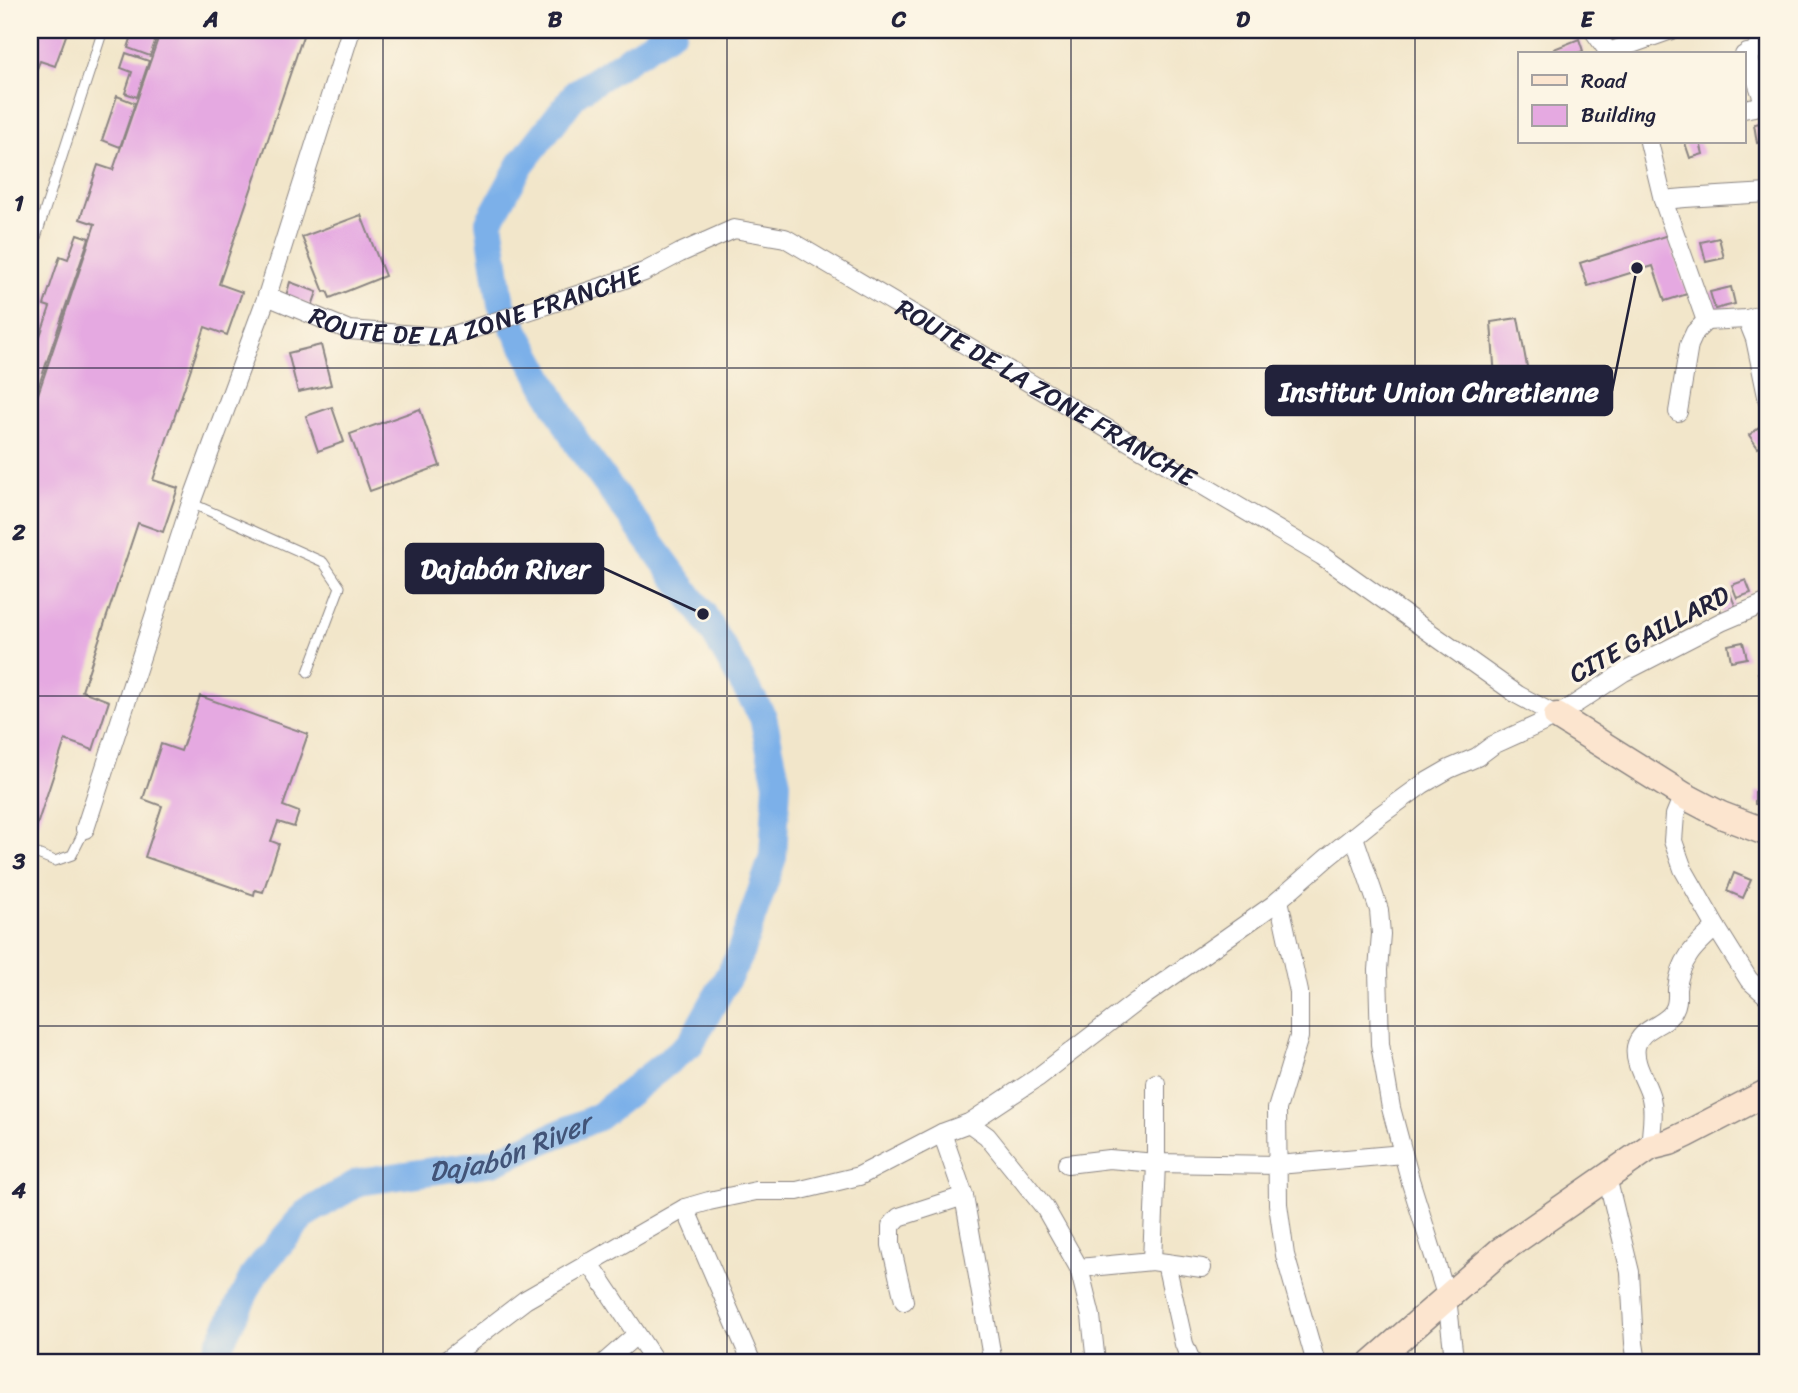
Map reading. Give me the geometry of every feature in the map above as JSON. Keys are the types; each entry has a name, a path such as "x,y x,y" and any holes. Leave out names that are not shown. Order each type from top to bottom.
{"street":[{"path":"85,829 191,503 267,296 351,30"},
{"path":"1593,30 1609,52"},
{"path":"1613,52 1671,30"},
{"path":"1745,109 1766,105 1746,54 1768,45"},
{"path":"1649,144 1662,200 1706,321"},
{"path":"1662,200 1768,193"},
{"name":"ROUTE DE LA ZONE FRANCHE","path":"267,296 349,330 442,337 644,272 734,229 786,237 1322,556 1518,695 1721,816 1768,833"},
{"path":"1678,412 1685,358 1695,332 1706,321 1746,319 1768,313"},
{"path":"1746,319 1755,339 1768,401"},
{"name":"CITE GAILLARD","path":"443,1363 525,1300 685,1208 756,1191 797,1191 859,1177 942,1133 969,1123 1037,1078 1137,1002 1273,905 1379,816 1423,784 1477,757 1493,745 1557,716 1624,672 1721,622 1768,602"},
{"path":"1683,795 1675,815 1673,841 1683,869 1749,980 1768,998"},
{"path":"1354,837 1379,909 1380,1044 1391,1108 1447,1298 1456,1363"},
{"path":"1279,900 1299,992 1299,1037 1277,1109 1278,1204 1284,1255 1316,1363"},
{"path":"1650,1147 1651,1098 1637,1059 1636,1048 1641,1037 1674,1012 1678,1001 1677,988 1685,962 1693,947 1716,927"},
{"path":"1156,1083 1159,1262 1192,1363"},
{"path":"1372,1363 1499,1252 1650,1147 1670,1142 1694,1131 1768,1092"},
{"path":"969,1123 987,1136 1045,1208 1079,1268 1091,1316 1096,1363"},
{"path":"942,1133 964,1196 987,1361"},
{"path":"1067,1164 1109,1160 1278,1165 1403,1154"},
{"path":"1607,1177 1630,1272 1637,1363"},
{"path":"904,1300 891,1245 891,1226 899,1217 964,1196"},
{"path":"685,1208 752,1363"},
{"path":"589,1262 656,1363"},
{"path":"1079,1268 1159,1262 1202,1268"},
{"path":"604,1363 636,1335"}],"lane":[{"path":"30,256 103,30"},
{"path":"191,503 323,562 329,570 340,587 308,672"},
{"path":"30,851 55,861 72,855 85,829"}],"building":[{"path":"30,30 68,30 55,66 40,61 30,87"},
{"path":"134,30 159,30 150,56 128,48"},
{"path":"161,30 305,30 219,284 242,292 227,335 205,327 153,480 178,488 163,532 138,523 82,691 109,701 93,750 65,740 37,825 30,822 30,418 95,224 80,219 98,165 113,170"},
{"path":"1579,39 1583,51 1555,52 1554,49"},
{"path":"126,53 149,61 137,97 125,93 132,72 121,68"},
{"path":"1768,57 1768,76 1758,77 1756,58"},
{"path":"117,96 135,103 120,147 102,140"},
{"path":"1768,122 1768,141 1757,143 1754,124"},
{"path":"1685,144 1700,144 1703,154 1690,158"},
{"path":"361,215 385,276 330,298 327,291 324,292 302,237"},
{"path":"77,234 89,238 30,411 30,369 35,354 30,352 30,333 40,336 50,307 44,305 60,256 68,259"},
{"path":"1668,235 1687,294 1665,301 1653,266 1588,286 1580,263"},
{"path":"1719,238 1724,258 1706,262 1701,242"},
{"path":"290,282 317,292 312,306 286,296"},
{"path":"1731,287 1735,304 1715,309 1710,292"},
{"path":"1518,318 1528,372 1495,379 1491,322"},
{"path":"321,345 331,385 298,392 288,353"},
{"path":"332,407 344,442 318,451 306,416"},
{"path":"420,409 440,466 370,491 350,434"},
{"path":"1762,426 1768,435 1768,441 1758,448 1749,435"},
{"path":"1746,580 1751,593 1737,598 1732,585"},
{"path":"1730,593 1736,608 1722,614 1716,598"},
{"path":"1743,642 1747,658 1731,661 1728,645"},
{"path":"1768,667 1768,691 1758,673"},
{"path":"200,696 308,734 283,806 299,812 294,827 278,822 271,841 279,844 263,892 255,890 254,895 145,857 162,806 143,799 161,744 181,751"},
{"path":"1755,792 1768,792 1768,805 1755,804"},
{"path":"1734,873 1751,880 1743,898 1727,891"}],"waterway":[{"name":"Dajabón River","path":"210,1363 255,1273 305,1214 359,1182 493,1162 598,1117 690,1044 738,959 773,857 777,783 763,717 703,614 578,445 501,304 489,222 521,164 576,93 673,30"}],"place":[{"name":"Institut Union Chretienne","path":"1637,268"},
{"name":"Dajabón River","path":"703,614"}]}
